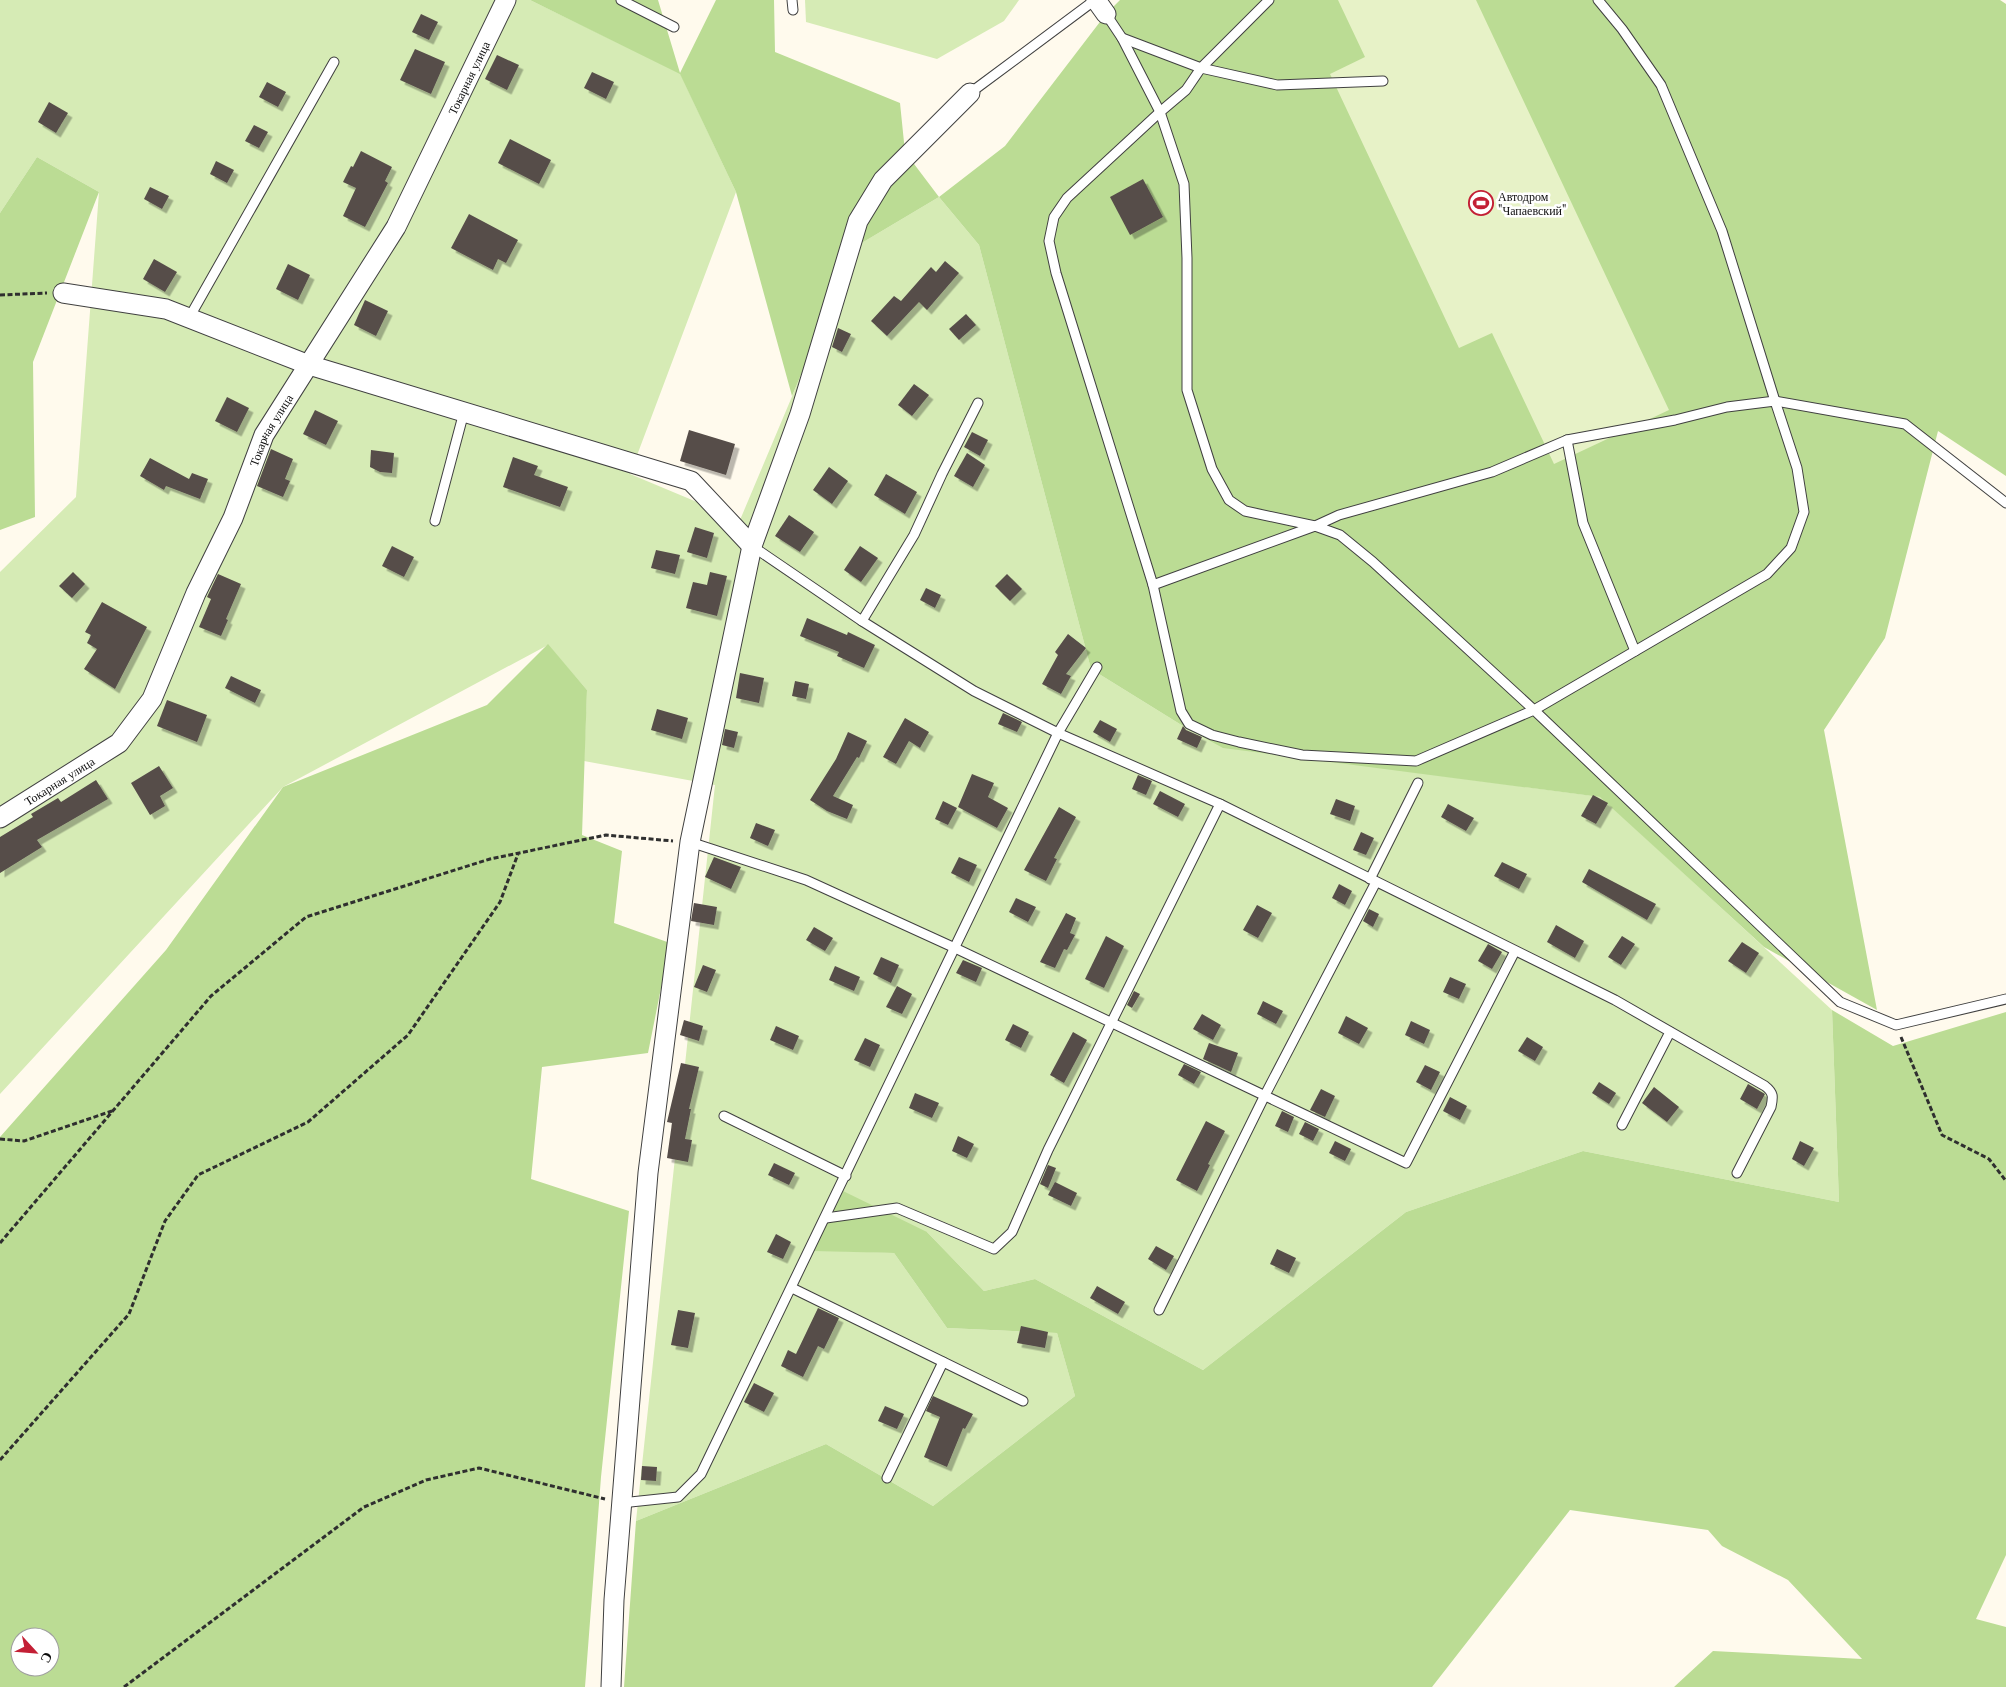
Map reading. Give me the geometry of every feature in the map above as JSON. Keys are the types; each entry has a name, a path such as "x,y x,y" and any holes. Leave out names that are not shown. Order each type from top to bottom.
{"street":[{"name":"Токарная улица","path":"0,818 119,743 152,699 196,593 233,518 264,436 396,227 506,0"},
{"path":"612,1687 614,1600 648,1173 690,842 752,546 800,414 858,221 883,180 970,93"},
{"path":"63,293 166,309 309,365 691,481 752,546"}],"lane":[{"path":"792,0 793,10"},
{"path":"1270,0 1201,68 1186,90 1067,198 1054,217 1049,241 1056,273 1153,585 1181,711 1189,724 1212,735 1302,755 1416,761 1534,710 1767,574 1791,548 1804,512 1797,468 1722,231 1661,85 1622,29 1598,0"},
{"path":"623,1 674,27"},
{"path":"970,93 1099,5 1122,38 1160,112 1184,184 1187,258 1187,390 1212,469 1229,500 1245,511 1315,526 1340,535 1373,562 1534,710 1840,1002 1896,1025 2006,999"},
{"path":"1122,38 1201,68 1277,85 1383,81"},
{"path":"189,318 334,62"},
{"path":"1153,585 1315,526 1339,514 1492,472 1567,440 1675,420 1727,407 1775,401 1906,424 2006,503"},
{"path":"862,621 914,535 942,474 978,404"},
{"path":"435,521 464,412"},
{"path":"1567,440 1583,523 1635,651"},
{"path":"752,546 862,621 974,691 1058,732 1220,804 1615,1000 1771,1091 1774,1097 1770,1107 1737,1172"},
{"path":"622,1503 678,1497 701,1474 826,1218 1058,732 1097,667"},
{"path":"1159,1310 1373,881 1418,783"},
{"path":"826,1218 897,1208 994,1249 1012,1232 1048,1150 1220,804"},
{"path":"690,842 806,880 1112,1022 1406,1163 1515,951"},
{"path":"1622,1125 1670,1032"},
{"path":"724,1116 846,1176"},
{"path":"792,1288 1023,1401"},
{"path":"887,1478 943,1362"}],"path":[{"path":"0,295 63,293"},
{"path":"0,1243 211,996 306,917 490,859 606,835 690,842"},
{"path":"0,1460 129,1314 165,1221 198,1175 308,1122 408,1035 500,902 518,853"},
{"path":"1896,1025 1942,1135 1989,1159 2006,1181"},
{"path":"0,1139 24,1141 113,1111"},
{"path":"124,1687 364,1506 426,1480 479,1468 622,1503"}],"green space":[{"path":"0,0 530,0 680,73 736,192 630,474 740,520 855,247 939,197 979,245 1091,669 1183,726 1203,735 1287,757 1601,797 1832,1010 1839,1202 1583,1151 1406,1212 1203,1370 1035,1279 984,1291 927,1232 813,1250 894,1253 947,1328 1057,1333 1075,1396 933,1506 826,1444 636,1521 715,785 584,761 587,690 548,645 283,787 0,1094 0,572 76,497 99,192 37,157 0,213"},
{"path":"530,0 658,0 680,73 716,0 774,0 775,52 900,103 905,152 939,197 855,247 792,396 736,192 680,74"},
{"path":"805,0 1019,0 1004,21 937,59 806,22"},
{"path":"1120,0 2000,0 2006,4 2006,476 1938,431 1885,638 1824,730 1877,1010 1764,947 1600,797 1223,748 1183,726 1091,669 979,245 939,197 1005,146 1106,14"},
{"name":"Автодром \"Чапаевский\"","path":"1338,0 1476,0 1669,410 1554,464 1492,333 1459,348 1330,74 1365,57"},
{"path":"37,157 99,192 33,362 35,517 0,530 0,213"},
{"path":"548,644 587,690 582,835 622,851 614,923 670,943 648,1053 542,1067 531,1179 629,1211 601,1477 585,1687 0,1687 0,1137 166,950 283,787 487,705"},
{"path":"1832,1010 1893,1046 2006,1012 2006,1555 1976,1619 2006,1627 2006,1687 1674,1687 1713,1651 1862,1659 1788,1580 1722,1546 1708,1530 1570,1510 1432,1687 624,1687 636,1521 826,1444 933,1506 1075,1396 1057,1333 947,1328 894,1253 813,1251 843,1191 927,1232 984,1291 1035,1279 1203,1370 1406,1212 1583,1151 1839,1202"}],"building":[{"path":"421,14 438,22 429,40 412,32"},
{"path":"415,49 445,62 431,94 400,80"},
{"path":"497,55 519,65 507,90 485,79"},
{"path":"592,72 614,82 606,99 584,88"},
{"path":"267,82 286,92 278,107 259,97"},
{"path":"49,102 68,113 56,133 38,122"},
{"path":"254,125 268,132 259,148 245,141"},
{"path":"510,139 551,160 539,184 498,163"},
{"path":"361,151 392,167 385,181 388,183 365,227 343,216 356,188 343,182"},
{"path":"216,161 234,170 227,183 210,174"},
{"path":"1143,179 1163,217 1130,235 1110,197"},
{"path":"150,187 169,196 162,209 144,199"},
{"path":"469,214 518,240 506,263 498,259 493,270 451,248"},
{"path":"154,259 177,272 165,292 143,279"},
{"path":"945,261 959,273 927,310 919,302 887,336 871,321 894,296 901,301 931,267 936,272"},
{"path":"288,264 310,275 298,300 276,289"},
{"path":"365,300 388,311 376,336 354,325"},
{"path":"966,314 976,325 959,340 949,329"},
{"path":"838,328 851,334 842,352 832,347"},
{"path":"914,384 929,395 912,416 898,405"},
{"path":"227,397 249,408 237,432 215,421"},
{"path":"315,410 338,421 326,445 303,434"},
{"path":"689,430 735,444 726,475 680,461"},
{"path":"972,432 988,440 980,456 964,447"},
{"path":"271,449 293,459 285,479 290,481 283,497 257,486"},
{"path":"371,450 394,453 392,473 380,472 370,467"},
{"path":"967,453 985,465 973,487 954,476"},
{"path":"513,457 538,466 534,475 568,487 560,507 503,487"},
{"path":"150,458 189,479 192,473 208,479 200,499 166,486 164,490 140,476"},
{"path":"829,467 848,481 832,504 813,490"},
{"path":"886,474 917,492 905,514 874,495"},
{"path":"789,515 814,532 800,552 775,536"},
{"path":"695,527 714,533 707,558 687,552"},
{"path":"392,546 414,557 404,577 382,566"},
{"path":"860,546 878,558 861,582 844,570"},
{"path":"656,550 680,555 675,574 651,568"},
{"path":"73,572 85,584 72,598 59,586"},
{"path":"710,572 727,576 717,616 686,608 693,582 707,585"},
{"path":"218,574 241,584 221,636 199,627 211,599 207,597"},
{"path":"1007,574 1022,589 1010,601 995,586"},
{"path":"926,588 941,595 935,608 920,600"},
{"path":"102,602 147,627 115,689 84,669 97,649 87,643 91,635 85,632"},
{"path":"807,618 847,635 848,632 875,645 864,668 837,656 839,652 800,636"},
{"path":"1068,634 1086,648 1066,674 1071,676 1061,694 1042,684 1058,655 1055,652"},
{"path":"740,673 764,678 759,703 736,698"},
{"path":"231,676 261,690 255,703 225,688"},
{"path":"795,681 809,684 806,699 792,696"},
{"path":"167,700 207,715 197,742 157,726"},
{"path":"657,709 688,718 682,739 651,730"},
{"path":"1003,713 1022,722 1017,732 998,724"},
{"path":"905,718 929,732 920,748 909,741 896,764 883,757"},
{"path":"1100,720 1117,729 1110,742 1093,732"},
{"path":"1183,726 1186,730 1202,737 1197,748 1177,739"},
{"path":"725,729 738,732 734,748 722,745"},
{"path":"848,732 867,741 859,758 857,757 833,796 853,805 847,819 827,811 810,800 836,759"},
{"path":"159,766 173,788 160,796 165,806 150,815 131,783"},
{"path":"972,774 994,783 988,797 1008,808 997,828 958,807"},
{"path":"1138,775 1152,781 1146,795 1132,789"},
{"path":"96,780 108,799 37,840 42,847 0,873 0,837 33,817 31,814 58,798 61,802"},
{"path":"1160,791 1185,804 1178,817 1153,804"},
{"path":"1593,795 1608,803 1596,824 1581,816"},
{"path":"1336,799 1355,806 1350,821 1330,814"},
{"path":"943,801 957,808 948,825 935,819"},
{"path":"1448,804 1474,818 1466,831 1441,817"},
{"path":"1059,807 1076,817 1054,858 1057,859 1046,881 1024,870"},
{"path":"756,823 775,830 768,846 750,838"},
{"path":"1361,832 1374,838 1366,855 1353,850"},
{"path":"714,857 741,867 731,889 705,877"},
{"path":"959,857 977,865 969,882 951,873"},
{"path":"1502,862 1527,874 1519,889 1494,876"},
{"path":"1589,869 1656,904 1647,920 1582,882"},
{"path":"1339,884 1352,891 1345,905 1332,898"},
{"path":"1016,898 1036,907 1028,922 1009,912"},
{"path":"694,903 717,907 714,925 691,921"},
{"path":"1257,905 1272,913 1258,938 1243,930"},
{"path":"1369,909 1379,914 1373,927 1363,921"},
{"path":"1066,913 1076,918 1070,933 1075,935 1067,950 1064,949 1055,968 1040,962"},
{"path":"1556,925 1584,941 1575,958 1547,942"},
{"path":"814,927 833,938 825,951 806,940"},
{"path":"1106,936 1124,946 1104,988 1085,979"},
{"path":"1622,936 1635,944 1621,965 1608,957"},
{"path":"1742,942 1759,953 1746,973 1728,961"},
{"path":"1488,944 1502,952 1492,969 1478,961"},
{"path":"881,957 899,965 891,983 873,974"},
{"path":"963,960 982,968 976,982 956,973"},
{"path":"703,965 716,970 707,992 694,987"},
{"path":"835,966 860,977 854,991 829,980"},
{"path":"1450,977 1466,984 1459,999 1443,992"},
{"path":"897,986 912,994 902,1014 886,1007"},
{"path":"1134,991 1140,994 1132,1008 1127,1005"},
{"path":"1263,1001 1283,1011 1276,1024 1257,1014"},
{"path":"1202,1014 1221,1025 1213,1040 1193,1029"},
{"path":"1346,1016 1368,1028 1359,1044 1338,1033"},
{"path":"684,1020 703,1026 699,1041 680,1035"},
{"path":"1411,1021 1430,1030 1424,1044 1405,1035"},
{"path":"1013,1024 1029,1032 1021,1048 1005,1040"},
{"path":"776,1026 799,1036 793,1050 770,1040"},
{"path":"1073,1032 1087,1040 1064,1083 1050,1075"},
{"path":"1527,1037 1543,1047 1535,1061 1518,1051"},
{"path":"865,1038 880,1045 870,1067 854,1060"},
{"path":"1209,1043 1238,1053 1231,1072 1203,1059"},
{"path":"681,1063 699,1067 689,1109 691,1109 685,1139 692,1140 688,1162 667,1158 672,1123 667,1122"},
{"path":"1184,1064 1201,1072 1194,1084 1178,1075"},
{"path":"1425,1065 1440,1072 1431,1090 1416,1082"},
{"path":"1599,1082 1616,1093 1609,1104 1592,1093"},
{"path":"1748,1084 1765,1094 1757,1109 1740,1099"},
{"path":"1654,1087 1679,1107 1667,1122 1642,1103"},
{"path":"1321,1089 1335,1096 1325,1117 1310,1110"},
{"path":"915,1093 939,1103 932,1118 909,1108"},
{"path":"1450,1097 1467,1106 1460,1120 1443,1111"},
{"path":"1282,1111 1294,1117 1288,1132 1275,1126"},
{"path":"1206,1121 1225,1131 1197,1191 1176,1180"},
{"path":"1305,1122 1319,1129 1313,1141 1299,1134"},
{"path":"958,1136 974,1144 967,1158 952,1151"},
{"path":"1335,1141 1351,1149 1345,1161 1329,1153"},
{"path":"1800,1141 1814,1148 1804,1166 1792,1159"},
{"path":"774,1163 795,1173 789,1185 768,1175"},
{"path":"1048,1165 1056,1168 1048,1188 1040,1184"},
{"path":"1055,1182 1077,1193 1071,1206 1048,1195"},
{"path":"776,1234 791,1242 783,1259 767,1252"},
{"path":"1156,1246 1174,1256 1166,1270 1148,1259"},
{"path":"1277,1249 1296,1258 1289,1273 1270,1264"},
{"path":"1097,1286 1125,1302 1118,1314 1090,1298"},
{"path":"818,1308 839,1318 824,1349 818,1346 803,1377 781,1366 788,1350 796,1354"},
{"path":"678,1310 695,1313 688,1348 671,1345"},
{"path":"1021,1326 1048,1332 1045,1348 1017,1343"},
{"path":"754,1383 774,1393 764,1412 744,1402"},
{"path":"933,1396 973,1414 965,1429 963,1428 947,1467 924,1457 940,1417 926,1411"},
{"path":"885,1406 904,1414 897,1429 878,1421"},
{"path":"642,1466 657,1467 656,1481 641,1480"}],"place":[{"name":"Автодром \"Чапаевский\"","path":"1481,203"}]}
